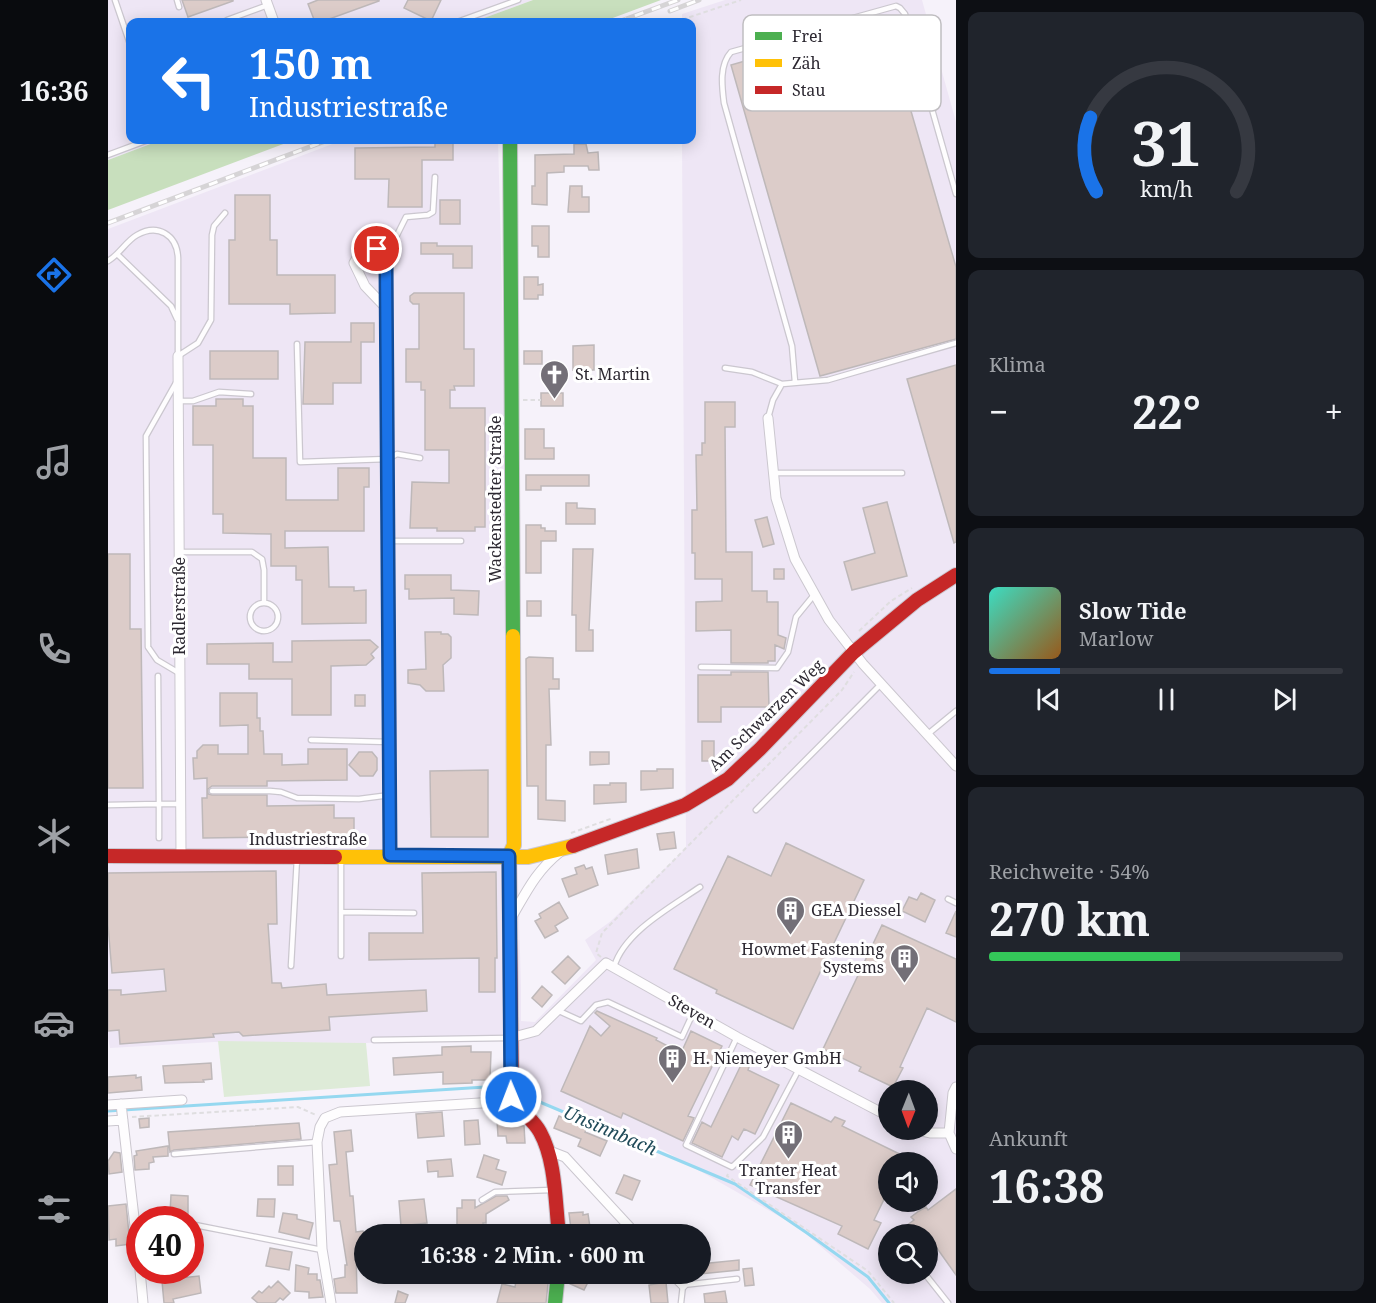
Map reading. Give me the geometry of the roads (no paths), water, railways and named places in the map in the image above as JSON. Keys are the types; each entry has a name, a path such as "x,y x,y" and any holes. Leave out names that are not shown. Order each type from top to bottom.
{"street":[{"path":"267,2 273,18"},
{"name":"Wackenstedter Straße","path":"510,144 514,846 509,856 511,1094"},
{"path":"387,309 365,286 354,263 362,249 377,249 386,264 387,309 390,742 390,855"},
{"name":"Radlerstraße","path":"178,356 181,856"},
{"path":"768,418 776,498 795,559 814,595 829,620 881,684 956,766"},
{"name":"Am Schwarzen Weg","path":"509,856 528,857 564,843 685,805 728,779 760,750 851,647 956,575"},
{"path":"510,920 536,875 564,843"},
{"name":"Industriestraße","path":"108,856 509,856"},
{"path":"510,1038 536,1031 606,963 614,967"},
{"name":"Steven","path":"614,967 737,1037 878,1111"},
{"path":"956,1087 953,1093 949,1133 956,1149"},
{"path":"331,1303 322,1250 317,1142 320,1127 325,1118 340,1112 511,1094 539,1130 547,1150 558,1224"},
{"path":"108,1121 122,1113 182,1100"},
{"path":"108,1105 122,1113"},
{"path":"122,1113 133,1206"},
{"path":"938,1133 949,1133"},
{"path":"547,1150 565,1157 627,1224"},
{"path":"141,1284 143,1303"},
{"path":"555,1303 557,1284"}],"lane":[{"path":"116,0 126,31"},
{"path":"177,0 179,7"},
{"path":"469,18 518,0"},
{"path":"231,18 267,2"},
{"path":"864,15 896,6 905,15"},
{"path":"743,49 731,52 725,58 722,85 724,103 792,346 795,382"},
{"path":"932,111 956,194"},
{"path":"108,155 137,144"},
{"path":"384,261 406,217 428,215 434,212 435,177"},
{"path":"178,356 198,344 211,320 212,235 214,226 225,213"},
{"path":"108,261 118,255 136,236 147,231 167,234 174,240 178,249 178,356"},
{"path":"118,255 171,306 178,322"},
{"path":"297,344 300,462 388,459 397,454 420,458"},
{"path":"725,368 753,372 782,384 828,380 956,344"},
{"path":"178,378 146,436 148,647 157,660 179,673"},
{"path":"768,418 773,400 782,384"},
{"path":"178,401 192,401 219,392 251,394"},
{"path":"774,473 902,473"},
{"path":"388,541 461,541"},
{"path":"179,552 252,552 262,559 264,603"},
{"path":"701,667 777,668 788,652 796,617 814,595"},
{"path":"264,603 274,607 278,617 274,627 264,632 254,627 250,617 254,607 264,603"},
{"path":"158,676 159,838"},
{"path":"756,810 881,684"},
{"path":"927,735 956,711"},
{"path":"311,740 390,742"},
{"path":"212,790 281,792 297,798 359,800 390,795"},
{"path":"108,805 180,804"},
{"path":"341,855 341,956"},
{"path":"291,966 297,856"},
{"path":"614,967 618,955 633,937 700,887"},
{"path":"948,899 956,903"},
{"path":"341,912 414,913"},
{"path":"557,1010 580,1021 596,1005 608,1002 682,1037 694,1011"},
{"path":"737,1037 686,1145 732,1167 763,1137 799,1069"},
{"path":"374,1040 510,1038"},
{"path":"174,1154 317,1142"},
{"path":"482,1200 495,1191 554,1190"},
{"path":"204,1227 322,1250"},
{"path":"681,1303 683,1285 737,1279"},
{"path":"933,1284 948,1303"}],"waterway":[{"name":"Unsinnbach","path":"108,1111 501,1086 507,1088"},
{"name":"Unsinnbach","path":"516,1092 735,1184 868,1277 889,1303"}],"railway":[{"path":"629,18 678,0"},
{"path":"670,11 699,0"},
{"path":"108,223 317,144"}],"place":[{"name":"St. Martin","path":"554,400"},
{"name":"GEA Diessel","path":"790,936"},
{"name":"Howmet Fastening Systems","path":"905,984"},
{"name":"H. Niemeyer GmbH","path":"672,1084"},
{"name":"Tranter Heat Transfer","path":"788,1160"}]}
